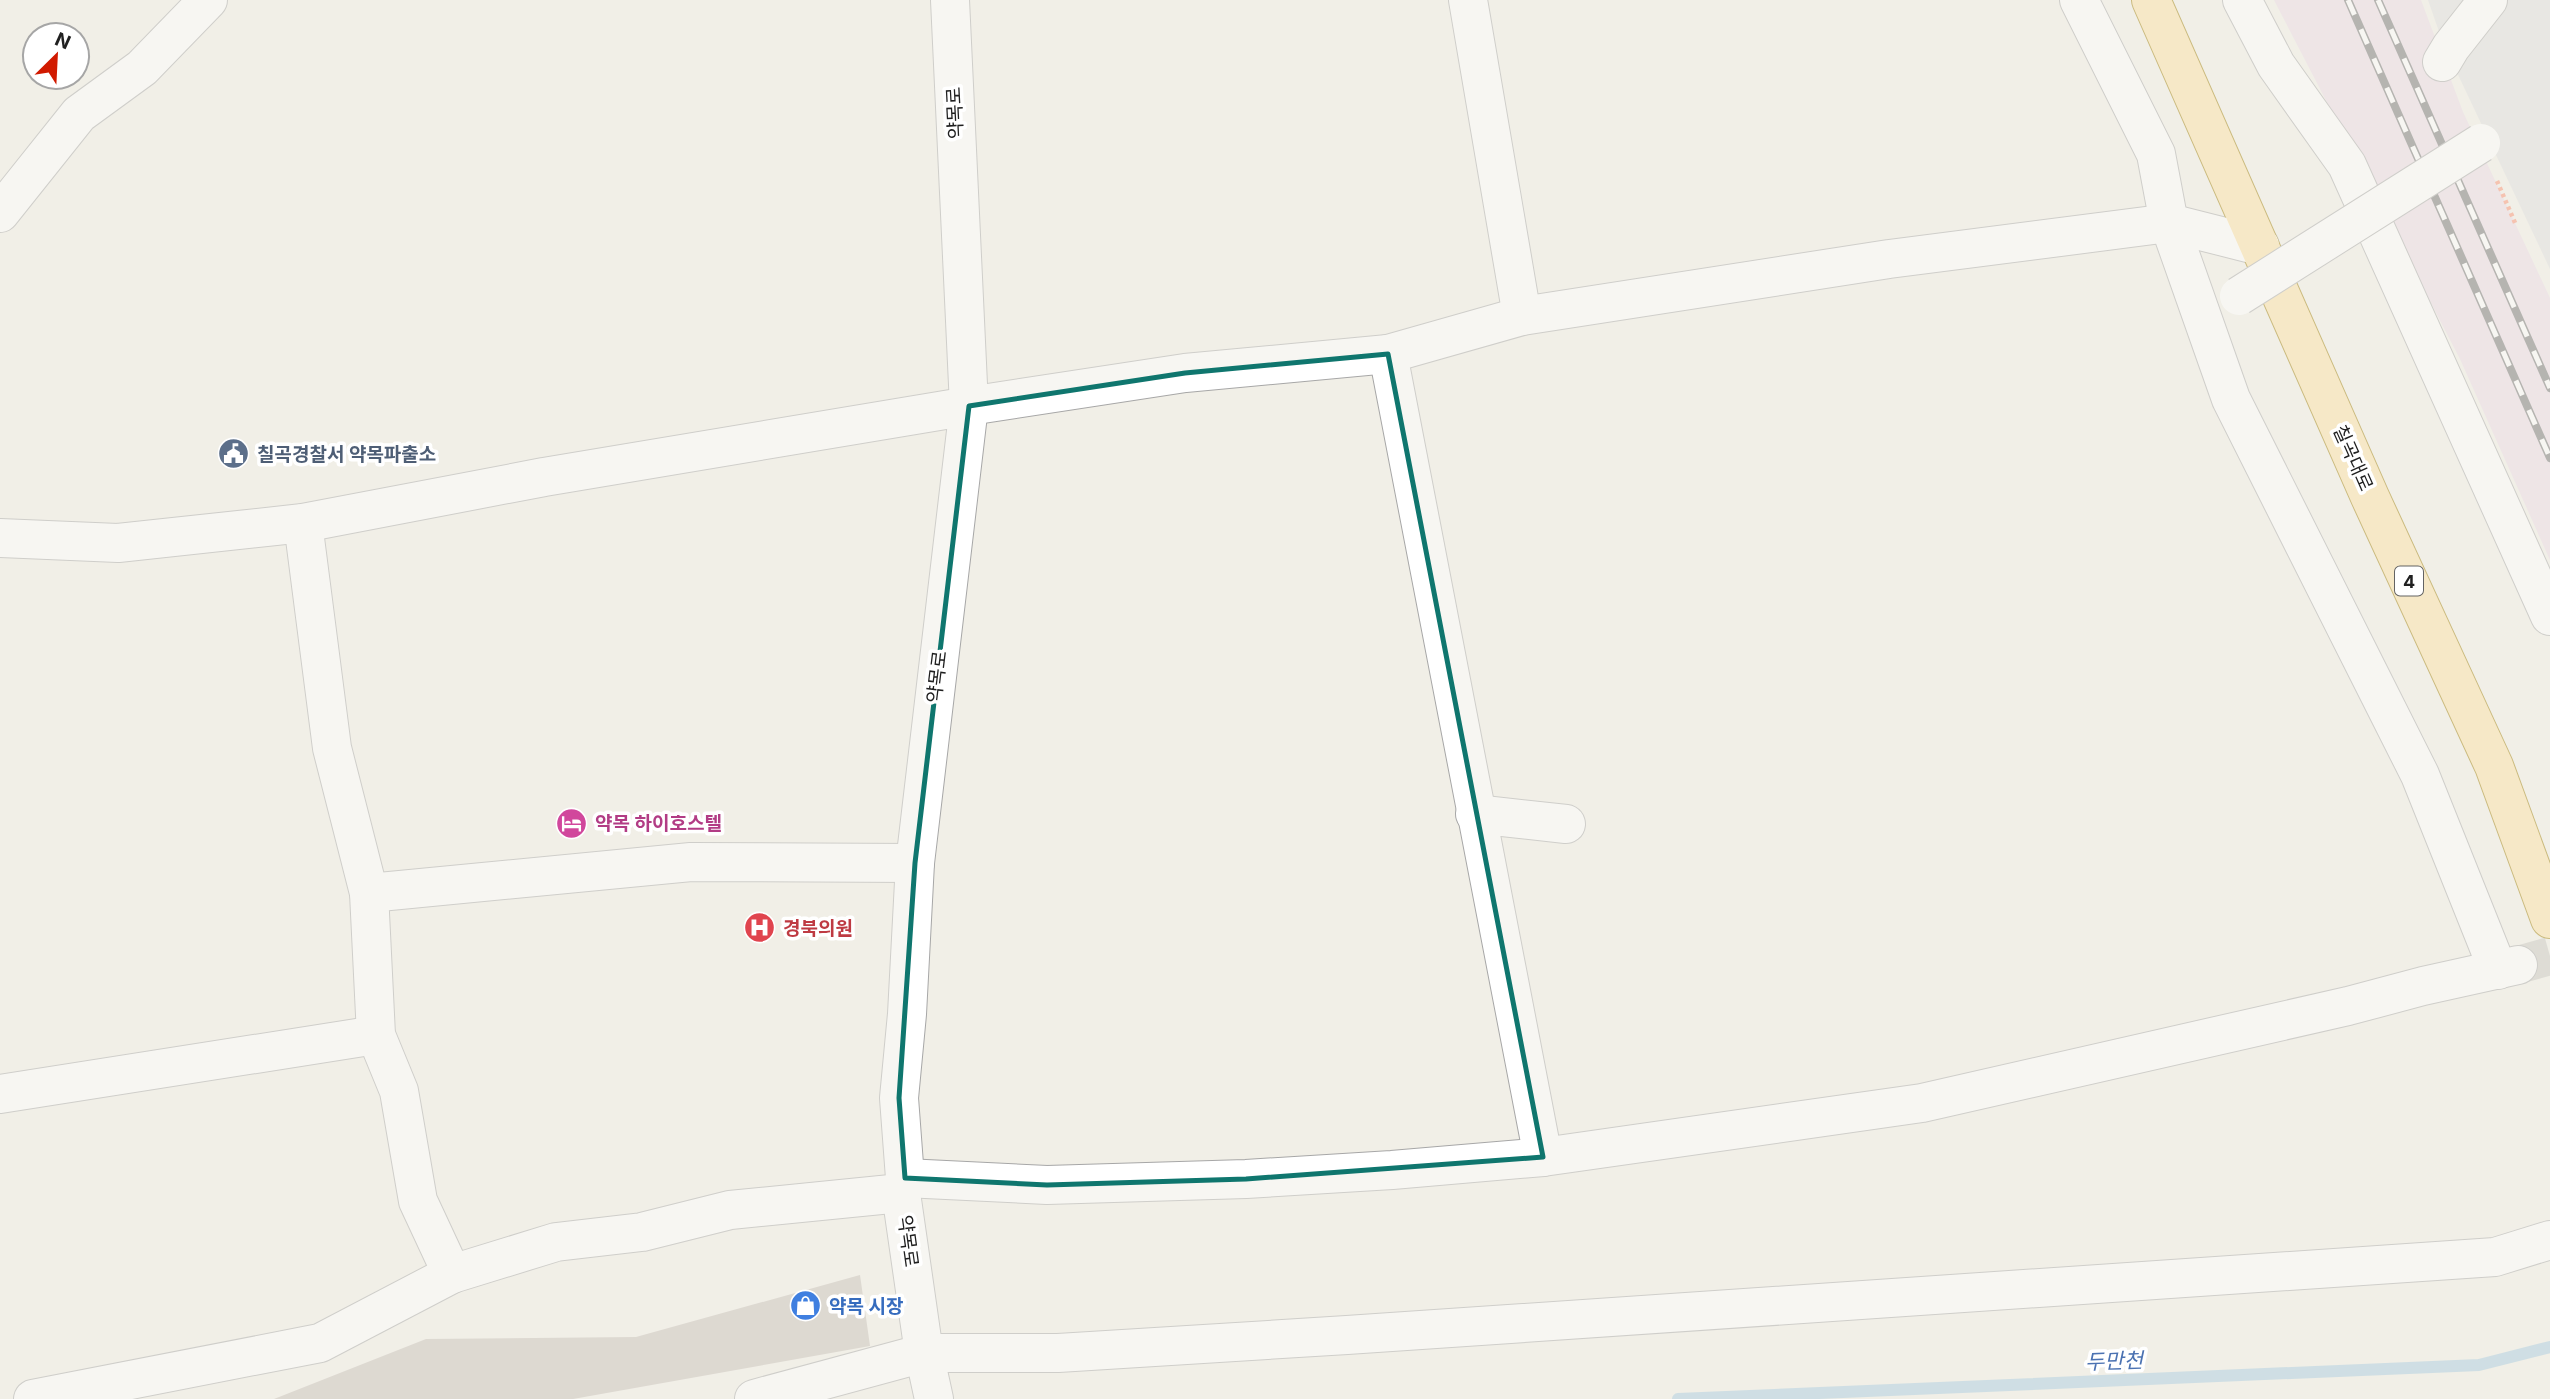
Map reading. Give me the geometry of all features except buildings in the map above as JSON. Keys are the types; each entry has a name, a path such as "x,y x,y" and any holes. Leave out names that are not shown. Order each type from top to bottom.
{"main road":[{"name":"칠곡대로","path":"2151,0 2370,497 2494,766 2550,919"}],"street":[{"path":"0,213 79,114 142,68 208,0"},
{"name":"약목로","path":"934,1399 924,1353 903,1185 899,1098 907,1014 915,863 969,406 950,0"},
{"path":"1468,0 1522,316"},
{"path":"33,1399 320,1343 452,1274 556,1242 642,1232 730,1210 903,1185 1047,1185 1246,1179 1543,1157 1922,1103 2508,967 2420,775 2231,399 2169,223 2156,154 2079,0"},
{"path":"2242,0 2276,65 2347,165 2550,616"},
{"path":"2442,62 2488,0"},
{"path":"2239,296 2481,143"},
{"path":"0,538 118,543 303,523 544,477 969,406 1185,373 1388,354 1522,316 1889,260 2169,223 2260,246"},
{"path":"1388,354 1543,1157"},
{"path":"303,523 332,748 369,893 376,1035 399,1091 418,1201 452,1274"},
{"path":"1475,814 1566,824"},
{"path":"369,893 691,862 915,863"},
{"path":"0,1094 376,1035"},
{"path":"754,1399 924,1353 1058,1353 2467,1259 2495,1257 2550,1240"}],"highlighted area":[{"path":"1388,354 1543,1157 1246,1179 1047,1185 905,1178 899,1098 915,863 969,406 1185,373"}],"shaded area":[{"path":"2274,0 2421,0 2463,112 2550,298 2550,560 2460,359"},
{"path":"2428,0 2550,0 2550,269 2443,43"}],"waterway":[{"name":"두만천","path":"1678,1399 2479,1365 2550,1347"}],"tunnel":[{"path":"2518,965 2550,956"}],"railway":[{"path":"2348,0 2550,458"},
{"path":"2378,0 2550,388"}],"place":[{"name":"칠곡경찰서 약목파출소","path":"234,454"},
{"name":"약목 하이호스텔","path":"572,823"},
{"name":"경북의원","path":"760,928"},
{"name":"약목 시장","path":"806,1306"}]}
